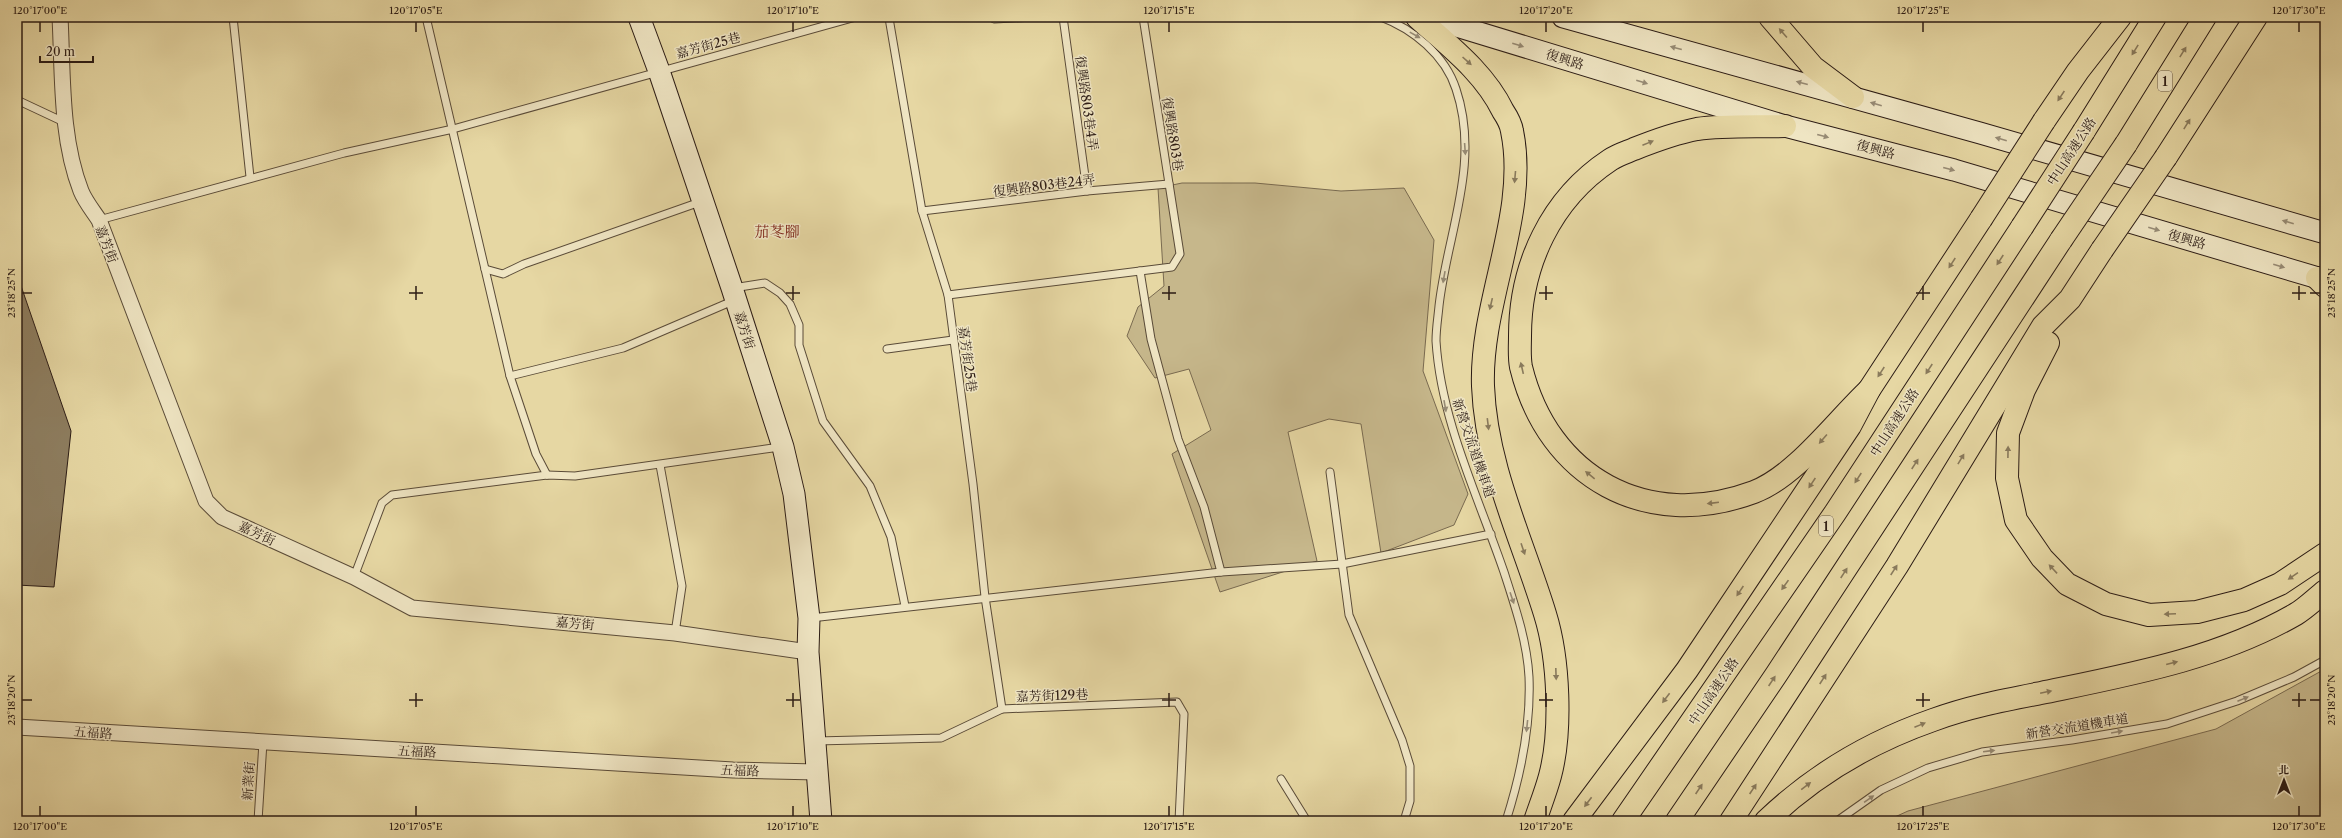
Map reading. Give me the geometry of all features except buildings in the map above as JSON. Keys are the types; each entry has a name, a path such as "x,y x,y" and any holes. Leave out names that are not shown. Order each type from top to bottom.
{"highway":[{"path":"1417,17 1473,67 1494,93 1512,128 1516,165 1513,202 1488,317 1483,385 1492,450 1501,487 1546,616 1556,667 1557,718 1550,775 1535,821"},
{"path":"1770,17 1813,68 1853,97"},
{"path":"2078,71 2104,17"},
{"path":"1574,821 1687,670 1850,426 1869,390 2044,122 2078,71 2120,17"},
{"name":"中山高速公路","path":"1623,821 1835,513 2022,228 2155,17"},
{"name":"1","path":"1677,821 1781,668 2061,240 2126,144 2204,17"},
{"path":"2256,17 2166,157 2070,299 2024,390 2008,433 2007,478 2016,520 2042,558 2067,584 2106,604 2149,615 2197,612 2244,600 2280,584 2325,554"},
{"path":"1785,126 1698,129 1653,141 1612,158 1578,185 1550,219 1536,250 1526,282 1520,318 1520,364 1530,396 1547,430 1570,458 1604,486 1640,500 1674,506 1716,503 1756,491 1785,474 1820,442 1841,417 1869,390"},
{"path":"1731,821 1897,566 2043,326 2070,299"},
{"path":"1766,821 1789,799 1829,769 1886,739 1934,719 2001,701 2113,678 2185,660 2247,639 2297,613 2325,591"}],"main road":[{"name":"嘉芳街","path":"639,17 660,71 734,294 783,447 794,494 809,618 808,652 821,821"},
{"name":"復興路","path":"1427,17 1785,126 1954,170 2322,281"},
{"path":"1563,17 1853,97 2325,232"}],"street":[{"name":"嘉芳街","path":"60,17 66,124 81,192 98,220 206,501 222,517 354,577 412,608 675,633 808,652"},
{"name":"五福路","path":"17,727 725,770 817,772"}],"lane":[{"path":"233,17 250,177"},
{"path":"426,17 510,376 536,454 547,475"},
{"name":"嘉芳街25巷","path":"98,220 250,177 344,153 453,128 856,17"},
{"name":"嘉芳街25巷","path":"887,17 889,18 922,211 948,295 973,484 985,597 1002,709"},
{"path":"994,19 1033,17"},
{"name":"復興路803巷4弄","path":"1063,17 1087,191"},
{"name":"復興路803巷","path":"1140,271 1172,267 1180,254 1143,17"},
{"name":"新營交流道機車道","path":"1380,17 1421,38 1442,64 1456,88 1463,121 1466,160 1460,206 1441,295 1436,338 1446,412 1491,534 1520,619 1529,676 1527,724 1520,777 1506,821"},
{"path":"17,100 66,124"},
{"name":"復興路803巷24弄","path":"922,211 1087,191 1169,184"},
{"path":"485,269 503,274 524,264 703,202"},
{"path":"948,295 1140,271 1151,339 1178,439 1204,507 1221,572"},
{"path":"510,376 623,348 734,294 765,283 780,293 790,304 798,325 798,345 823,422 870,486 891,537 904,606"},
{"path":"887,349 953,340"},
{"path":"354,577 382,503 392,495 547,475 575,476 783,447"},
{"path":"660,465 682,586 675,633"},
{"path":"1330,472 1349,615 1402,740 1410,766 1410,801 1404,821"},
{"path":"809,618 985,597 1093,588 1221,572 1342,564 1491,534"},
{"name":"新營交流道機車道","path":"1837,821 1881,790 1928,768 1982,752 2072,740 2167,724 2237,701 2294,677 2325,660"},
{"name":"嘉芳街129巷","path":"814,742 941,738 1002,709 1177,702 1184,714 1179,821"},
{"name":"新業街","path":"258,821 263,742"},
{"path":"1281,779 1307,821"}],"shaded area":[{"path":"1182,183 1255,183 1341,191 1404,188 1434,240 1423,371 1468,494 1454,525 1381,553 1361,424 1329,419 1288,432 1317,561 1220,592 1172,454 1211,430 1189,369 1155,378 1127,336 1138,307 1164,286 1158,188"},
{"path":"2325,669 2325,821 1886,821 1908,811 2216,729"}],"district":[{"name":"茄苳腳","path":"777,231"}]}
